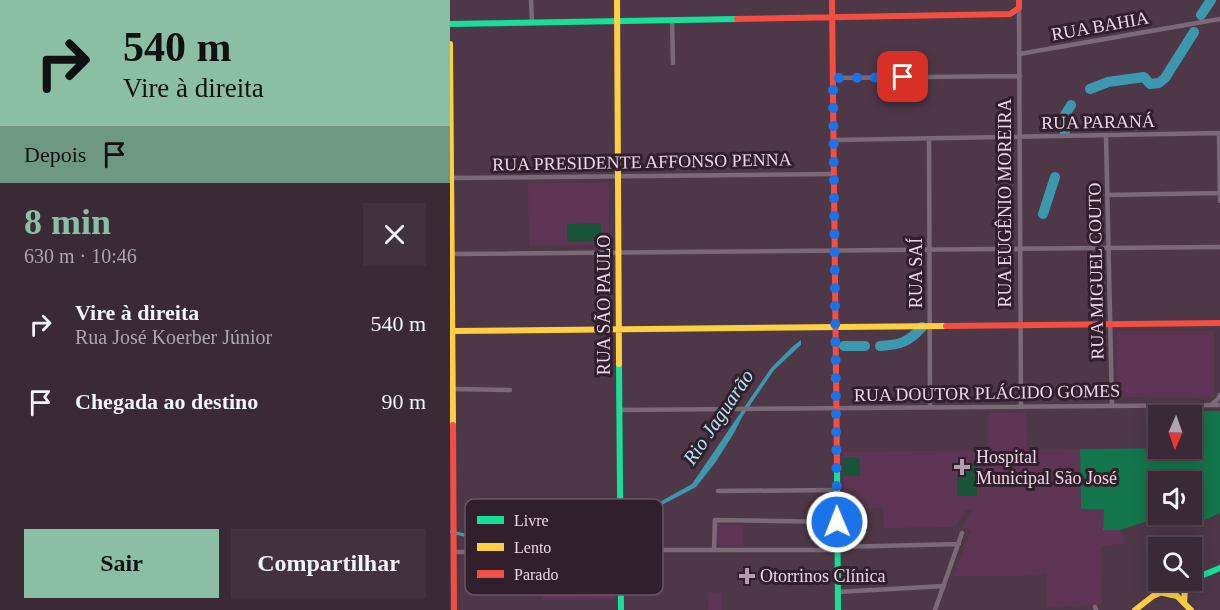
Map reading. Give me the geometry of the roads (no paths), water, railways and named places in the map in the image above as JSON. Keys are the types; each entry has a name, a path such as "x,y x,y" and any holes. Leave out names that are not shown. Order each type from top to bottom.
{"main road":[{"name":"RUA SÃO PAULO","path":"617,0 620,499"},
{"path":"832,0 838,610"},
{"name":"RUA EUGÊNIO MOREIRA","path":"1019,0 1019,9"},
{"path":"450,24 1010,15 1019,9"},
{"path":"450,44 454,610"},
{"path":"451,331 1220,323"},
{"path":"1202,575 1220,568"},
{"path":"1184,603 1185,591"},
{"path":"1135,610 1146,600 1161,592 1177,596 1191,610"}],"street":[{"path":"531,0 532,22"},
{"name":"RUA EUGÊNIO MOREIRA","path":"1019,9 1022,406"},
{"path":"1010,15 1019,21"},
{"name":"RUA BAHIA","path":"1019,54 1220,19"},
{"path":"672,20 673,63"},
{"path":"833,78 1020,76"},
{"path":"1219,133 1220,201"},
{"name":"RUA PARANÁ","path":"834,140 1219,133"},
{"name":"RUA MIGUEL COUTO","path":"1106,135 1112,406"},
{"name":"RUA SAÍ","path":"929,138 930,407"},
{"name":"RUA PRESIDENTE AFFONSO PENNA","path":"451,178 834,174"},
{"path":"1107,195 1220,194"},
{"path":"451,254 1220,247"},
{"path":"452,389 510,390"},
{"path":"1211,405 1220,395"},
{"name":"RUA DOUTOR PLÁCIDO GOMES","path":"620,410 1220,405"},
{"path":"718,491 837,490"},
{"path":"714,550 715,520 837,522"},
{"path":"935,610 962,533"},
{"path":"663,550 959,544"},
{"path":"453,552 465,552"},
{"path":"838,592 944,586"}],"water":[{"name":"Rio Jaguarão","path":"801,340 801,345 774,370 742,417 715,463 696,487 663,504 663,500 692,484 771,368"},
{"name":"Rio Jaguarão","path":"450,530 465,534 465,537 450,533"}],"waterway":[{"name":"Rio Jaguarão","path":"1201,15 1211,0"},
{"name":"Rio Jaguarão","path":"1090,89 1108,82 1144,77 1150,84 1159,83 1165,78 1194,32"},
{"name":"Rio Jaguarão","path":"1065,133 1065,115 1071,105"},
{"name":"Rio Jaguarão","path":"1043,214 1055,177"},
{"name":"Rio Jaguarão","path":"880,346 904,342 922,327"},
{"name":"Rio Jaguarão","path":"844,346 865,346"}],"place":[{"name":"Hospital Municipal São José","path":"962,467"},
{"name":"Otorrinos Clínica","path":"747,576"}]}
